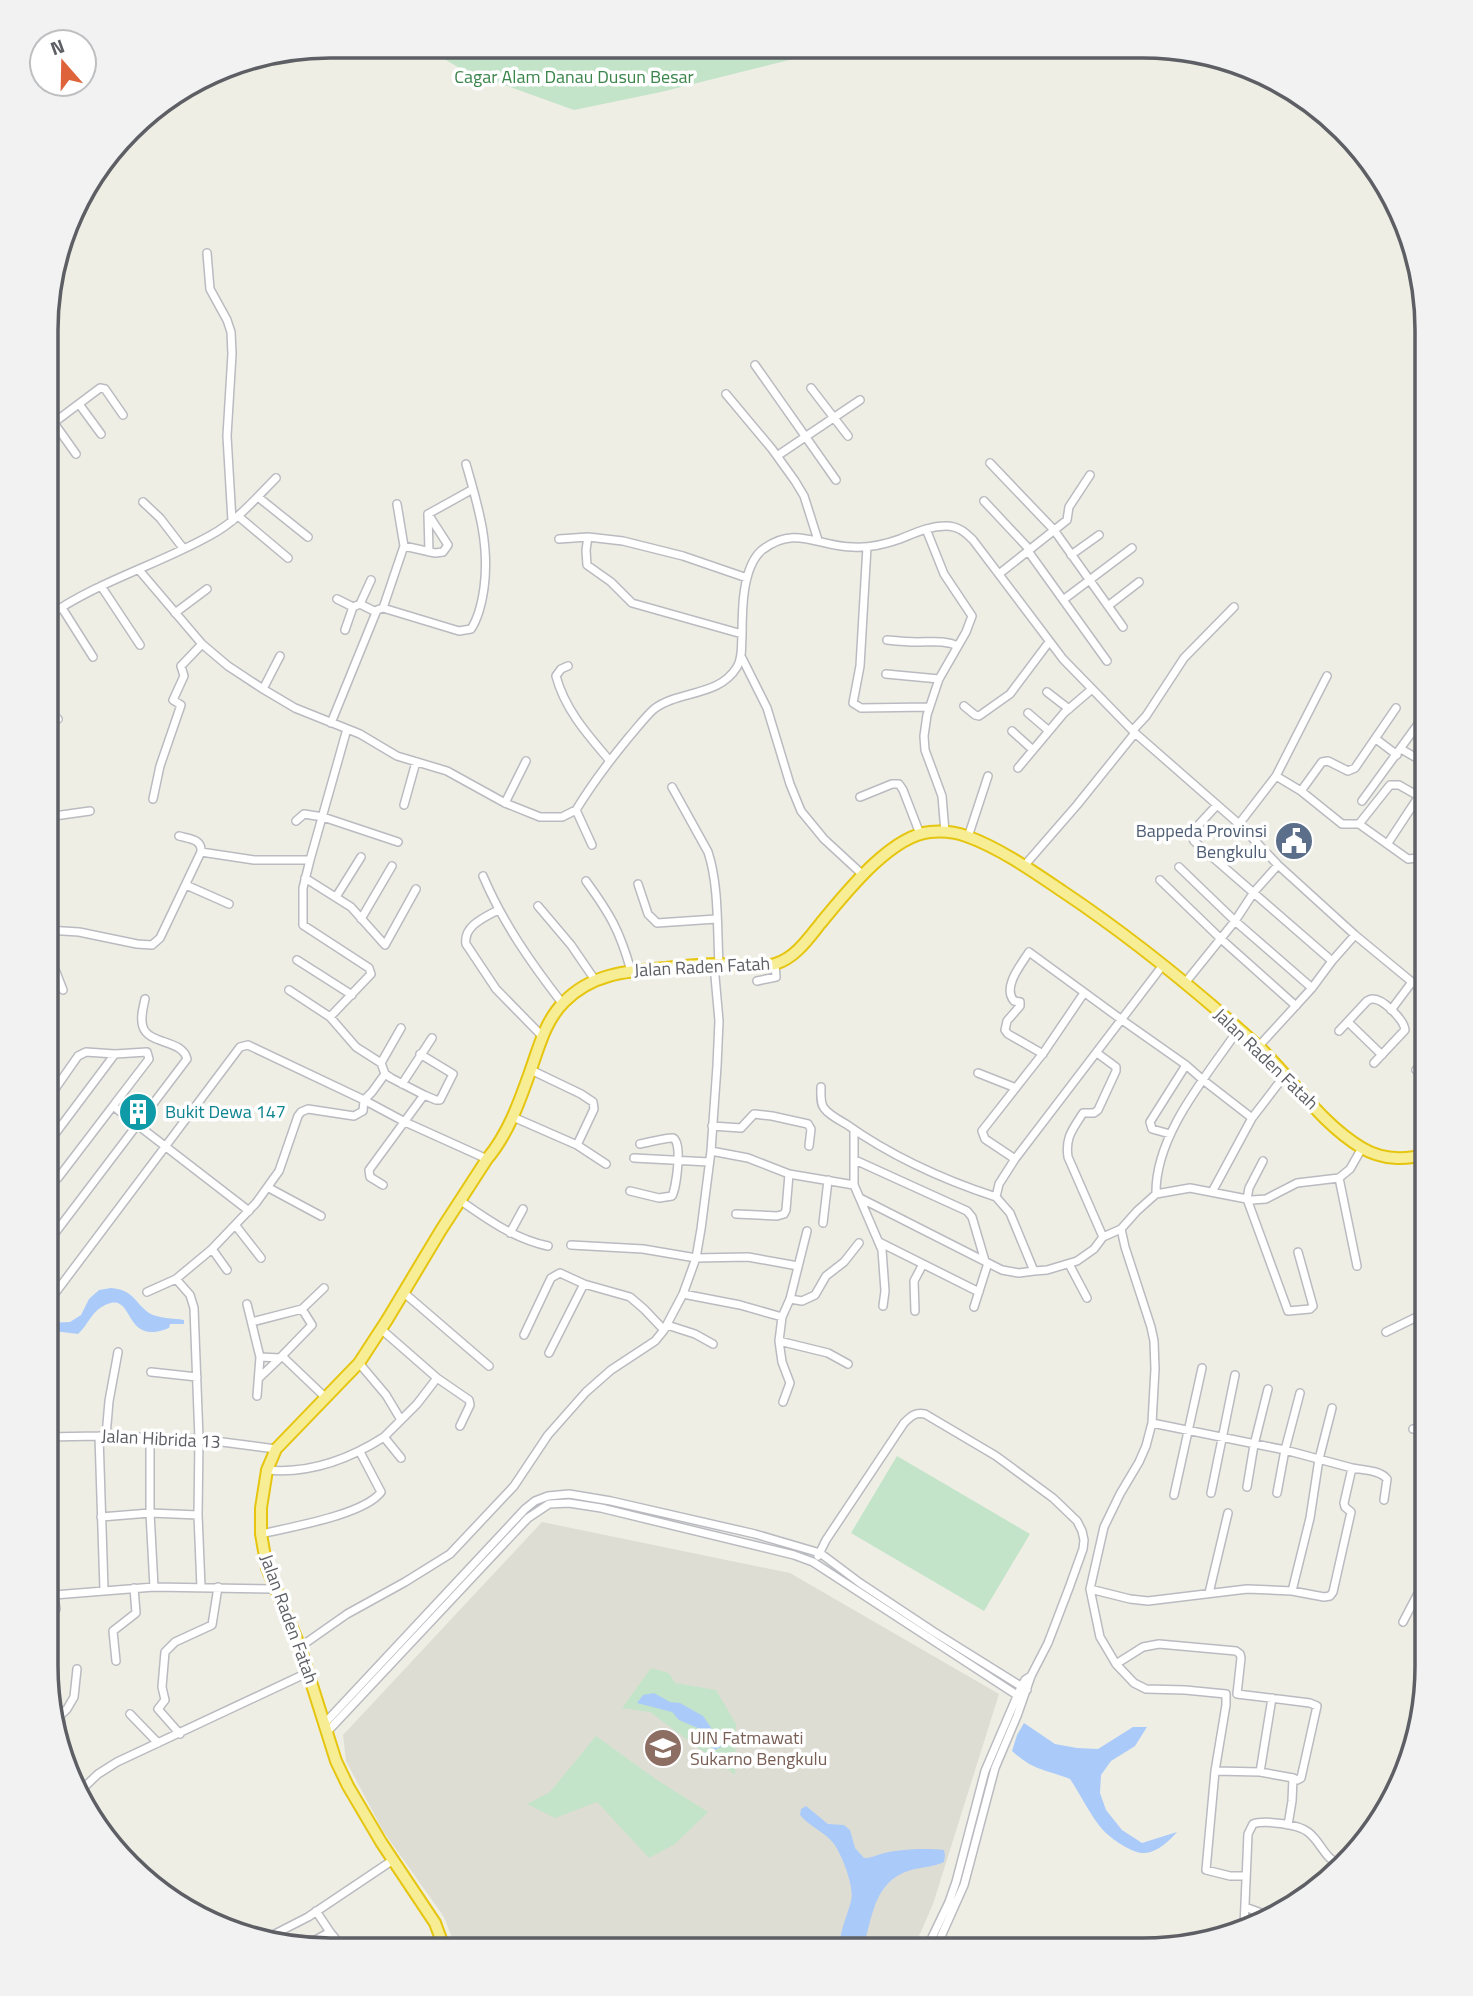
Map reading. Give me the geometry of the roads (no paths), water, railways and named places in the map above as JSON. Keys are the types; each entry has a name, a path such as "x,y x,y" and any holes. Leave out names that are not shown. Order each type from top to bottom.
{"highway":[{"name":"Jalan Raden Fatah","path":"441,1938 435,1923 393,1860 336,1761 309,1672 267,1568 261,1534 261,1508 267,1470 276,1449 359,1363 441,1230 495,1149 513,1117 542,1036 562,1003 574,993 595,980 631,971 716,964 775,964 799,949 863,876 891,850 920,834 946,832 968,837 1024,866 1084,905 1163,964 1258,1047 1341,1133 1362,1148 1391,1158 1415,1157"}],"street":[{"path":"207,253 210,289 231,332 228,436 235,518 288,558"},
{"path":"755,365 836,480"},
{"path":"58,420 100,388 103,388 123,415"},
{"path":"811,388 848,436"},
{"path":"726,394 777,456 804,496 818,540"},
{"path":"777,456 860,400"},
{"path":"79,404 101,434"},
{"path":"58,433 76,454"},
{"path":"990,463 1054,530 1123,628"},
{"path":"337,599 459,631 471,629 482,601 486,554 484,529 466,464"},
{"path":"999,573 1067,520 1069,507 1090,475"},
{"path":"58,610 100,586 213,534 235,518 276,478"},
{"path":"428,514 473,489"},
{"path":"258,497 308,537"},
{"path":"984,501 1029,550 1107,661"},
{"path":"143,502 160,518 183,548"},
{"path":"331,723 404,546 397,504"},
{"path":"404,546 436,554 443,552 448,545 428,514"},
{"path":"428,514 429,552"},
{"path":"139,570 202,644 228,666 263,689 295,708 360,734 397,756 447,771 505,803 540,817 550,818 562,817 576,810 610,761 656,708 721,683 730,676 741,658 744,592 751,565 759,553 776,542 795,537 836,546 867,547 898,540 926,529 946,526 961,529 999,573 1049,642 1134,732 1239,824 1355,935 1414,983 1391,1010"},
{"path":"926,529 944,574 972,616 939,679 929,707 924,744 942,796 946,832"},
{"path":"1072,555 1099,535"},
{"path":"559,539 588,537 622,541 683,556 747,578"},
{"path":"588,537 587,565 611,582 632,603 742,634"},
{"path":"867,547 863,634 853,703 861,708 929,707"},
{"path":"1063,600 1132,548"},
{"path":"345,630 370,580"},
{"path":"1108,606 1139,582"},
{"path":"100,586 140,645"},
{"path":"175,613 207,589"},
{"path":"1024,866 1077,805 1134,732 1184,658 1234,607"},
{"path":"62,608 93,657"},
{"path":"887,640 940,642 958,646"},
{"path":"964,706 979,716 1002,701 1013,691 1049,642"},
{"path":"153,799 160,766 181,705 173,700 184,676 181,666 202,644"},
{"path":"263,689 280,656"},
{"path":"741,658 767,708 790,785 801,811 824,839 863,876"},
{"path":"568,666 556,676 559,685 579,724 610,761"},
{"path":"886,674 939,679"},
{"path":"1239,824 1276,776 1328,676"},
{"path":"1018,768 1069,709 1092,689"},
{"path":"1048,692 1069,709"},
{"path":"1301,791 1322,762 1328,761 1345,770 1353,770 1395,708"},
{"path":"1028,713 1049,731"},
{"path":"330,1017 370,974 369,968 303,925 305,878 347,729"},
{"path":"1362,801 1415,729"},
{"path":"1012,731 1033,750"},
{"path":"1376,739 1415,759"},
{"path":"505,803 526,761"},
{"path":"404,805 416,762"},
{"path":"968,837 988,776"},
{"path":"1276,776 1301,791 1342,824 1359,824 1412,860 1415,859"},
{"path":"860,797 892,784 899,784 920,834"},
{"path":"1359,824 1390,785 1399,785 1415,794"},
{"path":"300,1647 347,1614 405,1583 450,1554 514,1486 548,1435 586,1392 611,1370 655,1341 683,1294 696,1258 711,1151 719,1021 714,880 709,857 671,787"},
{"path":"1388,843 1415,802"},
{"path":"1217,805 1192,832 1192,838 1332,961"},
{"path":"576,810 592,845"},
{"path":"58,815 90,811"},
{"path":"296,821 304,814 323,817 398,842"},
{"path":"58,931 152,945 160,938 201,852 200,844 180,836"},
{"path":"201,852 254,860 310,860"},
{"path":"336,897 361,857"},
{"path":"1185,983 1278,864"},
{"path":"361,919 392,866"},
{"path":"1179,867 1235,921 1312,988"},
{"path":"483,876 498,910 531,963 562,1003"},
{"path":"305,878 351,908 385,945 416,889"},
{"path":"1160,880 1296,1006"},
{"path":"586,881 618,930 631,971"},
{"path":"638,884 648,914 657,923 716,919"},
{"path":"186,886 229,904"},
{"path":"538,906 595,980"},
{"path":"498,910 476,923 467,932 466,944 496,989 542,1036"},
{"path":"1258,1047 1312,988 1355,935"},
{"path":"1043,1054 1005,1030 1007,1021 1020,1006 1020,1002 1010,997 1013,979 1029,952 1186,1065 1252,1118"},
{"path":"297,960 352,995"},
{"path":"757,981 776,977 775,964"},
{"path":"996,1197 1002,1180 1015,1159 1163,964"},
{"path":"58,977 63,990"},
{"path":"289,990 330,1017 356,1047 381,1063 385,1074 424,1095 440,1100 453,1074 420,1054"},
{"path":"1015,1159 985,1139 982,1131 1043,1054 1084,993"},
{"path":"58,1229 187,1057 180,1049 145,1031 142,1017 145,999"},
{"path":"1339,1031 1371,999 1375,999 1404,1021 1405,1030 1374,1063"},
{"path":"1348,1022 1382,1055"},
{"path":"381,1063 401,1028"},
{"path":"1156,1194 1156,1175 1170,1135 1188,1102 1238,1030"},
{"path":"402,1084 432,1038"},
{"path":"58,1286 244,1045 487,1159"},
{"path":"58,1085 78,1056 86,1052 144,1052 149,1056 58,1178"},
{"path":"1097,1053 1116,1067 1116,1072 1098,1110 1094,1113 1083,1112 1066,1145 1082,1192 1103,1237"},
{"path":"58,1128 115,1054"},
{"path":"1170,1135 1152,1129 1150,1122 1186,1065"},
{"path":"531,1070 593,1102 594,1109 577,1145"},
{"path":"978,1073 1016,1088"},
{"path":"147,1292 176,1279 212,1249 269,1188 279,1171 301,1112 308,1109 354,1116 363,1111 364,1100 385,1074"},
{"path":"1212,1192 1252,1118 1285,1075"},
{"path":"821,1087 822,1103 826,1110 854,1130 936,1174 996,1197 1010,1213 1034,1271"},
{"path":"383,1185 370,1177 369,1170 424,1095"},
{"path":"113,1106 249,1211"},
{"path":"712,1126 741,1128 754,1114 772,1116 808,1124 811,1131 809,1146"},
{"path":"513,1117 577,1145 607,1164"},
{"path":"854,1130 854,1185 878,1241 884,1264 883,1306"},
{"path":"630,1191 659,1198 671,1196 674,1191 678,1144 674,1139 640,1144"},
{"path":"860,1199 1007,1272 1019,1273 1047,1270 1069,1264 1086,1255 1103,1237 1121,1229 1137,1210 1156,1194 1182,1188 1247,1199 1266,1199 1305,1181 1339,1178 1350,1169 1362,1148"},
{"path":"711,1151 748,1158 789,1174 854,1185"},
{"path":"634,1158 709,1162"},
{"path":"855,1160 967,1211 972,1217 986,1262 974,1307"},
{"path":"1263,1161 1249,1188 1247,1199 1288,1311 1313,1306 1298,1252"},
{"path":"736,1214 784,1214 789,1174"},
{"path":"1339,1178 1357,1266"},
{"path":"823,1223 828,1180"},
{"path":"269,1188 321,1216"},
{"path":"461,1201 510,1233 548,1246"},
{"path":"510,1233 523,1209"},
{"path":"236,1226 261,1258"},
{"path":"1121,1229 1154,1341 1156,1369 1152,1423 1139,1462 1104,1527 1090,1589 1100,1636 1115,1664 1135,1683 1146,1689 1237,1694 1317,1706 1301,1778 1297,1780 1260,1772 1215,1771"},
{"path":"783,1402 790,1379 782,1362 779,1341 782,1317 790,1299 807,1231"},
{"path":"878,1241 979,1292"},
{"path":"790,1299 802,1301 815,1295 826,1276 844,1262 859,1243"},
{"path":"571,1245 626,1247 696,1258 748,1257 798,1266"},
{"path":"212,1249 226,1270"},
{"path":"915,1311 914,1281 923,1264"},
{"path":"1069,1264 1087,1298"},
{"path":"524,1335 551,1278 560,1273 584,1284 630,1297 665,1328 695,1334 713,1343"},
{"path":"176,1279 193,1302 199,1439 201,1587"},
{"path":"549,1353 584,1284"},
{"path":"252,1322 302,1309 324,1288"},
{"path":"403,1292 489,1366"},
{"path":"683,1294 740,1305 782,1317"},
{"path":"247,1304 260,1357 257,1396"},
{"path":"258,1378 312,1326 302,1309"},
{"path":"1386,1332 1415,1318"},
{"path":"381,1329 437,1378 469,1400 470,1405 460,1426"},
{"path":"779,1341 828,1353 848,1364"},
{"path":"104,1590 101,1517 103,1436 118,1352"},
{"path":"260,1357 281,1357 326,1398"},
{"path":"359,1363 386,1395 401,1420"},
{"path":"1174,1495 1202,1368"},
{"path":"151,1372 197,1377"},
{"path":"1211,1493 1235,1375"},
{"path":"267,1470 312,1468 360,1452 384,1437 437,1378"},
{"path":"1247,1487 1268,1389"},
{"path":"1277,1493 1300,1393"},
{"path":"1292,1591 1332,1408"},
{"path":"813,1562 904,1423 915,1414 925,1414 996,1456 1054,1498 1077,1521 1082,1531 1083,1549 1069,1588 1048,1643 1019,1698 1017,1716 982,1802 949,1902 932,1938"},
{"path":"1152,1423 1285,1450 1378,1473 1387,1479 1384,1500"},
{"path":"149,1436 149,1513 154,1587"},
{"name":"Jalan Hibrida 13","path":"58,1437 149,1436 199,1439 276,1449"},
{"path":"384,1437 401,1458"},
{"path":"261,1534 331,1517 376,1498 381,1492 360,1452"},
{"path":"1090,1589 1139,1601 1253,1589 1330,1596 1351,1511 1344,1503 1352,1468"},
{"path":"327,1727 525,1509 548,1496 569,1494 755,1534 820,1553 924,1625 1024,1689"},
{"path":"353,1699 528,1518 549,1504 569,1503 601,1508 751,1544 813,1562 1019,1698"},
{"path":"101,1517 149,1513 198,1516"},
{"path":"1209,1593 1228,1513"},
{"path":"58,1595 154,1587 275,1588"},
{"path":"180,1734 158,1711 166,1700 162,1687 165,1651 175,1642 212,1625 218,1587"},
{"path":"116,1661 113,1631 136,1613 134,1588"},
{"path":"1403,1622 1415,1599"},
{"path":"1115,1664 1143,1647 1159,1644 1236,1651 1241,1658 1237,1694"},
{"path":"62,1713 74,1697 77,1669"},
{"path":"85,1786 107,1768 309,1672"},
{"path":"1226,1694 1215,1771 1206,1870 1230,1876 1246,1876"},
{"path":"1260,1772 1272,1698"},
{"path":"131,1714 158,1743"},
{"path":"1288,1825 1293,1778"},
{"path":"940,1938 964,1885 982,1802"},
{"path":"1244,1919 1248,1834 1257,1822 1288,1825 1307,1832 1326,1856 1334,1861"},
{"path":"276,1933 317,1911 393,1860"},
{"path":"1245,1907 1260,1912"},
{"path":"317,1911 335,1938"},
{"path":"319,1938 330,1932"}],"water":[{"path":"111,1288 125,1291 149,1313 184,1320 184,1324 170,1324 169,1328 156,1332 143,1330 136,1325 123,1306 110,1303 100,1308 78,1334 58,1332 58,1322 70,1322 81,1315 89,1299 99,1290"},
{"path":"654,1693 703,1716 721,1747 714,1750 700,1729 679,1720 672,1712 637,1703 643,1695"},
{"path":"1024,1723 1055,1744 1098,1749 1133,1727 1147,1727 1135,1746 1111,1761 1101,1775 1100,1793 1106,1810 1122,1830 1142,1843 1177,1832 1159,1848 1145,1853 1129,1849 1107,1834 1070,1779 1033,1766 1012,1751"},
{"path":"806,1806 828,1824 844,1825 850,1830 855,1848 864,1858 903,1850 944,1850 944,1862 911,1870 891,1880 875,1905 867,1938 841,1938 852,1895 844,1863 834,1844 800,1815 801,1809"}],"place":[{"name":"Bappeda Provinsi Bengkulu","path":"1294,841"},
{"name":"Bukit Dewa 147","path":"138,1112"},
{"name":"UIN Fatmawati Sukarno Bengkulu","path":"663,1748"}],"park label":[{"name":"Cagar Alam Danau Dusun Besar","path":"574,77"}]}
